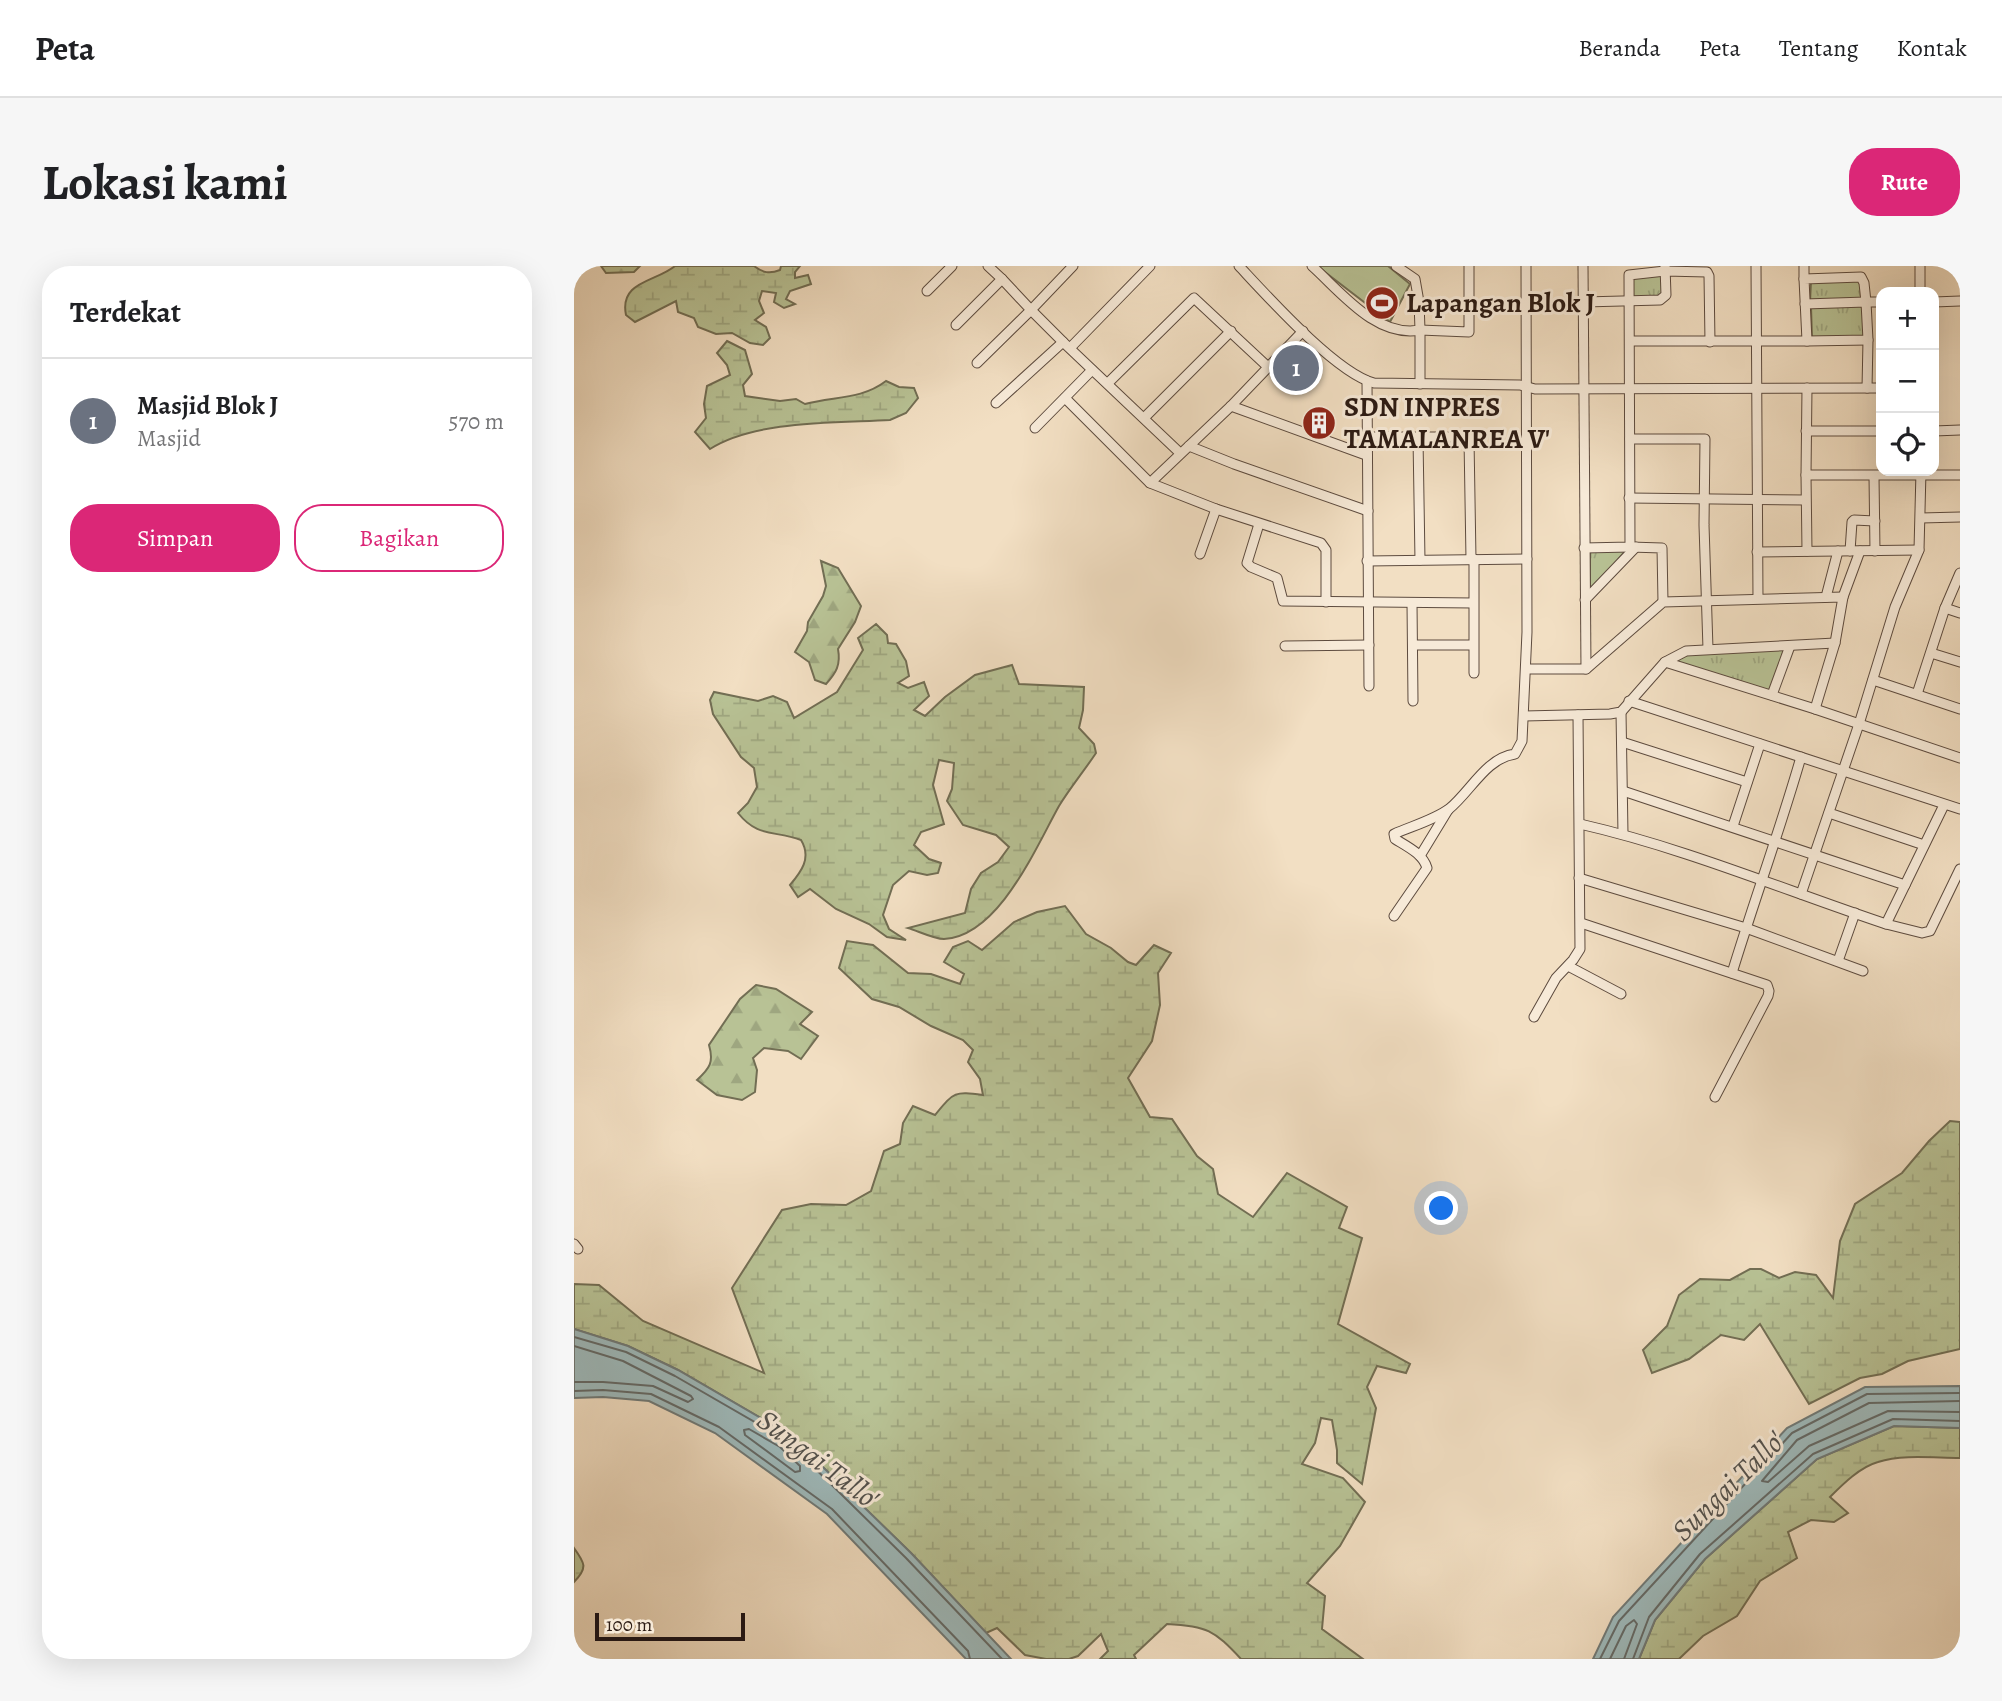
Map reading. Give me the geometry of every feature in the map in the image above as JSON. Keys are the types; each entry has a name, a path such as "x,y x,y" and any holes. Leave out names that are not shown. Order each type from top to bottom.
{"street":[{"path":"927,292 952,266"},
{"path":"988,266 1180,453"},
{"path":"1056,266 1064,275"},
{"path":"977,363 1073,266"},
{"path":"996,403 1067,345 1150,266"},
{"path":"1239,266 1303,331 1350,372 1367,381 1525,386 1535,390 1876,388"},
{"path":"1312,266 1374,320 1413,331 1468,332 1469,266"},
{"path":"1396,266 1415,279 1419,302 1420,384"},
{"path":"1420,856 1449,808 1494,762 1518,752 1522,741 1527,559 1526,266"},
{"path":"1583,266 1586,669"},
{"path":"1756,266 1758,598"},
{"path":"1804,266 1807,341"},
{"path":"1920,266 1920,287"},
{"path":"1584,302 1654,302 1665,298 1665,269"},
{"path":"1585,600 1633,547 1629,498 1629,275 1665,269 1703,271 1709,275 1710,342"},
{"path":"1804,279 1861,277 1866,302 1867,388"},
{"path":"956,325 1002,279"},
{"path":"1108,383 1192,299 1199,302 1268,367"},
{"path":"1939,302 1960,300"},
{"path":"1805,304 1876,302"},
{"path":"1145,417 1231,331"},
{"path":"1150,483 1231,406 1303,331"},
{"path":"1630,341 1868,340"},
{"path":"1035,428 1092,370"},
{"path":"1367,381 1369,686"},
{"path":"1807,388 1807,551"},
{"path":"1065,398 1150,483 1216,509 1318,542 1326,548 1326,603"},
{"path":"1231,406 1366,455"},
{"path":"1939,431 1960,430"},
{"path":"1806,431 1876,431"},
{"path":"1366,437 1469,439 1474,673"},
{"path":"1418,438 1420,560"},
{"path":"1630,439 1705,439 1704,525 1708,649"},
{"path":"1189,446 1368,511"},
{"path":"1939,474 1960,475"},
{"path":"1806,475 1874,475 1875,551"},
{"path":"1801,894 1860,724 1895,607 1919,550 1921,476"},
{"path":"1629,498 1805,500"},
{"path":"1200,555 1216,509"},
{"path":"1921,518 1960,517"},
{"path":"1815,709 1835,643 1855,551 1852,522 1875,521"},
{"path":"1259,524 1247,558 1248,565 1277,578 1283,601 1473,603"},
{"path":"1584,548 1662,548 1663,602"},
{"path":"1757,552 1919,550"},
{"path":"1826,597 1838,551"},
{"path":"1367,561 1527,559"},
{"path":"1917,694 1945,608 1960,573"},
{"path":"1526,669 1586,669 1663,602 1843,597"},
{"path":"1412,603 1413,701"},
{"path":"1945,608 1960,613"},
{"path":"1623,834 1621,712 1665,662 1686,651 1835,643"},
{"path":"1285,646 1369,645"},
{"path":"1413,645 1473,645"},
{"path":"1772,695 1790,646"},
{"path":"1931,653 1960,662"},
{"path":"1665,662 1960,758"},
{"path":"1873,680 1960,709"},
{"path":"1629,701 1960,809"},
{"path":"1524,716 1621,712"},
{"path":"1534,1017 1556,978 1580,948 1578,715"},
{"path":"1622,742 1747,782"},
{"path":"1733,826 1760,744"},
{"path":"1732,973 1801,757"},
{"path":"1623,791 1905,885"},
{"path":"1886,924 1944,805"},
{"path":"1394,916 1427,869 1427,865 1420,856 1395,839 1394,834 1449,808"},
{"path":"1829,813 1924,845"},
{"path":"1580,824 1623,834 1763,878 1886,924 1922,933 1930,930 1960,869"},
{"path":"1579,878 1746,928 1863,971"},
{"path":"1838,961 1855,913"},
{"path":"1581,923 1767,985 1769,991 1715,1097"},
{"path":"1568,966 1621,994"}],"green space":[{"path":"601,266 640,266 634,272 606,273"},
{"path":"675,266 754,266 770,272 780,270 781,266 800,266 795,272 795,278 808,275 811,284 790,291 786,299 795,304 784,308 774,302 776,293 762,291 759,301 764,313 755,320 766,327 770,338 763,345 750,343 732,333 716,334 698,327 694,318 678,312 676,301 635,322 626,315 625,304 633,289"},
{"name":"Lapangan Blok J","path":"1317,266 1388,266 1410,284 1390,322"},
{"path":"1663,273 1664,295 1631,301 1630,277"},
{"path":"1861,280 1863,300 1810,302 1811,281"},
{"path":"1864,305 1866,337 1812,338 1811,307"},
{"path":"727,341 745,350 752,374 743,385 745,396 780,401 796,399 805,404 857,395 886,381 899,387 914,388 918,398 906,413 890,420 773,428 728,440 710,449 695,432 706,418 704,404 707,386 730,375 727,365 717,353"},
{"path":"1627,549 1590,593 1590,550"},
{"path":"821,561 838,568 861,606 855,622 838,649 837,668 826,684 815,680 809,662 795,652 826,586"},
{"path":"876,624 887,635 888,643 896,644 906,661 909,676 898,683 908,688 924,682 929,696 914,710 925,716 975,675 1012,665 1019,684 1084,687 1079,728 1094,744 1096,753 1059,806 1014,887 982,923 964,934 944,939 908,928 965,913 971,889 981,873 998,862 1009,847 996,835 963,825 947,801 952,789 954,763 939,760 933,785 944,824 921,832 914,845 929,859 941,863 938,873 927,875 909,871 893,885 883,915 889,929 906,940 887,937 869,924 836,909 810,889 798,897 790,885 805,859 801,840 760,830 738,813 748,803 757,787 754,768 741,757 713,714 710,700 714,692 758,701 773,696 787,702 794,718 837,692 863,650 858,638"},
{"path":"1784,649 1771,693 1672,662 1692,653"},
{"path":"1065,906 1086,934 1111,948 1128,962 1136,965 1154,945 1171,953 1158,973 1160,1005 1152,1041 1128,1078 1150,1117 1172,1119 1197,1156 1213,1169 1218,1194 1253,1217 1287,1173 1347,1207 1339,1228 1362,1238 1338,1324 1410,1364 1406,1373 1377,1366 1367,1387 1376,1408 1362,1484 1337,1463 1332,1420 1321,1418 1315,1443 1302,1464 1343,1478 1365,1502 1340,1546 1307,1583 1325,1596 1322,1629 1363,1659 1241,1659 1209,1631 1192,1626 1167,1624 1134,1655 1136,1659 1100,1659 1108,1651 1101,1634 1078,1656 1069,1659 1025,1655 997,1628 986,1633 911,1553 790,1435 678,1370 628,1346 574,1329 574,1284 599,1285 643,1321 764,1373 732,1288 782,1210 811,1204 846,1205 871,1191 884,1151 900,1144 903,1123 913,1106 935,1115 955,1095 983,1095 980,1079 968,1062 973,1050 963,1040 931,1026 899,1007 872,999 839,968 847,941 873,945 908,973 931,974 960,984 964,974 944,962 953,947 968,941 982,950 1014,922 1037,912"},
{"path":"756,985 776,989 812,1012 800,1024 818,1036 801,1059 788,1051 764,1048 753,1058 757,1070 755,1092 742,1100 717,1095 697,1080 710,1064 709,1045 740,999"},
{"path":"1950,1121 1960,1122 1960,1349 1908,1361 1882,1374 1860,1378 1809,1404 1760,1324 1744,1340 1721,1335 1689,1359 1652,1373 1643,1350 1667,1326 1679,1295 1700,1279 1730,1280 1750,1269 1761,1269 1779,1278 1795,1272 1816,1275 1833,1298 1840,1241 1855,1204 1902,1173"},
{"path":"1894,1426 1960,1428 1960,1458 1898,1458 1878,1462 1852,1476 1830,1497 1848,1513 1834,1522 1811,1520 1788,1532 1797,1558 1760,1581 1737,1616 1703,1636 1679,1659 1639,1659 1655,1620 1705,1559 1817,1459"},
{"path":"574,1548 581,1558 583,1569 574,1582"}],"water":[{"path":"574,1329 628,1346 678,1370 790,1435 911,1553 1011,1659 966,1659 827,1514 715,1433 649,1401 603,1397 574,1398"},
{"path":"1960,1386 1960,1428 1894,1426 1817,1459 1705,1559 1655,1620 1639,1659 1593,1659 1613,1617 1787,1428 1865,1387"}],"place":[{"name":"Lapangan Blok J","path":"1382,303"},
{"name":"Masjid Blok J","path":"1296,368"},
{"name":"SDN INPRES TAMALANREA V'","path":"1319,423"}],"water label":[{"name":"Sungai Tallo'","path":"818,1459"},
{"name":"Sungai Tallo'","path":"1728,1486"}]}
